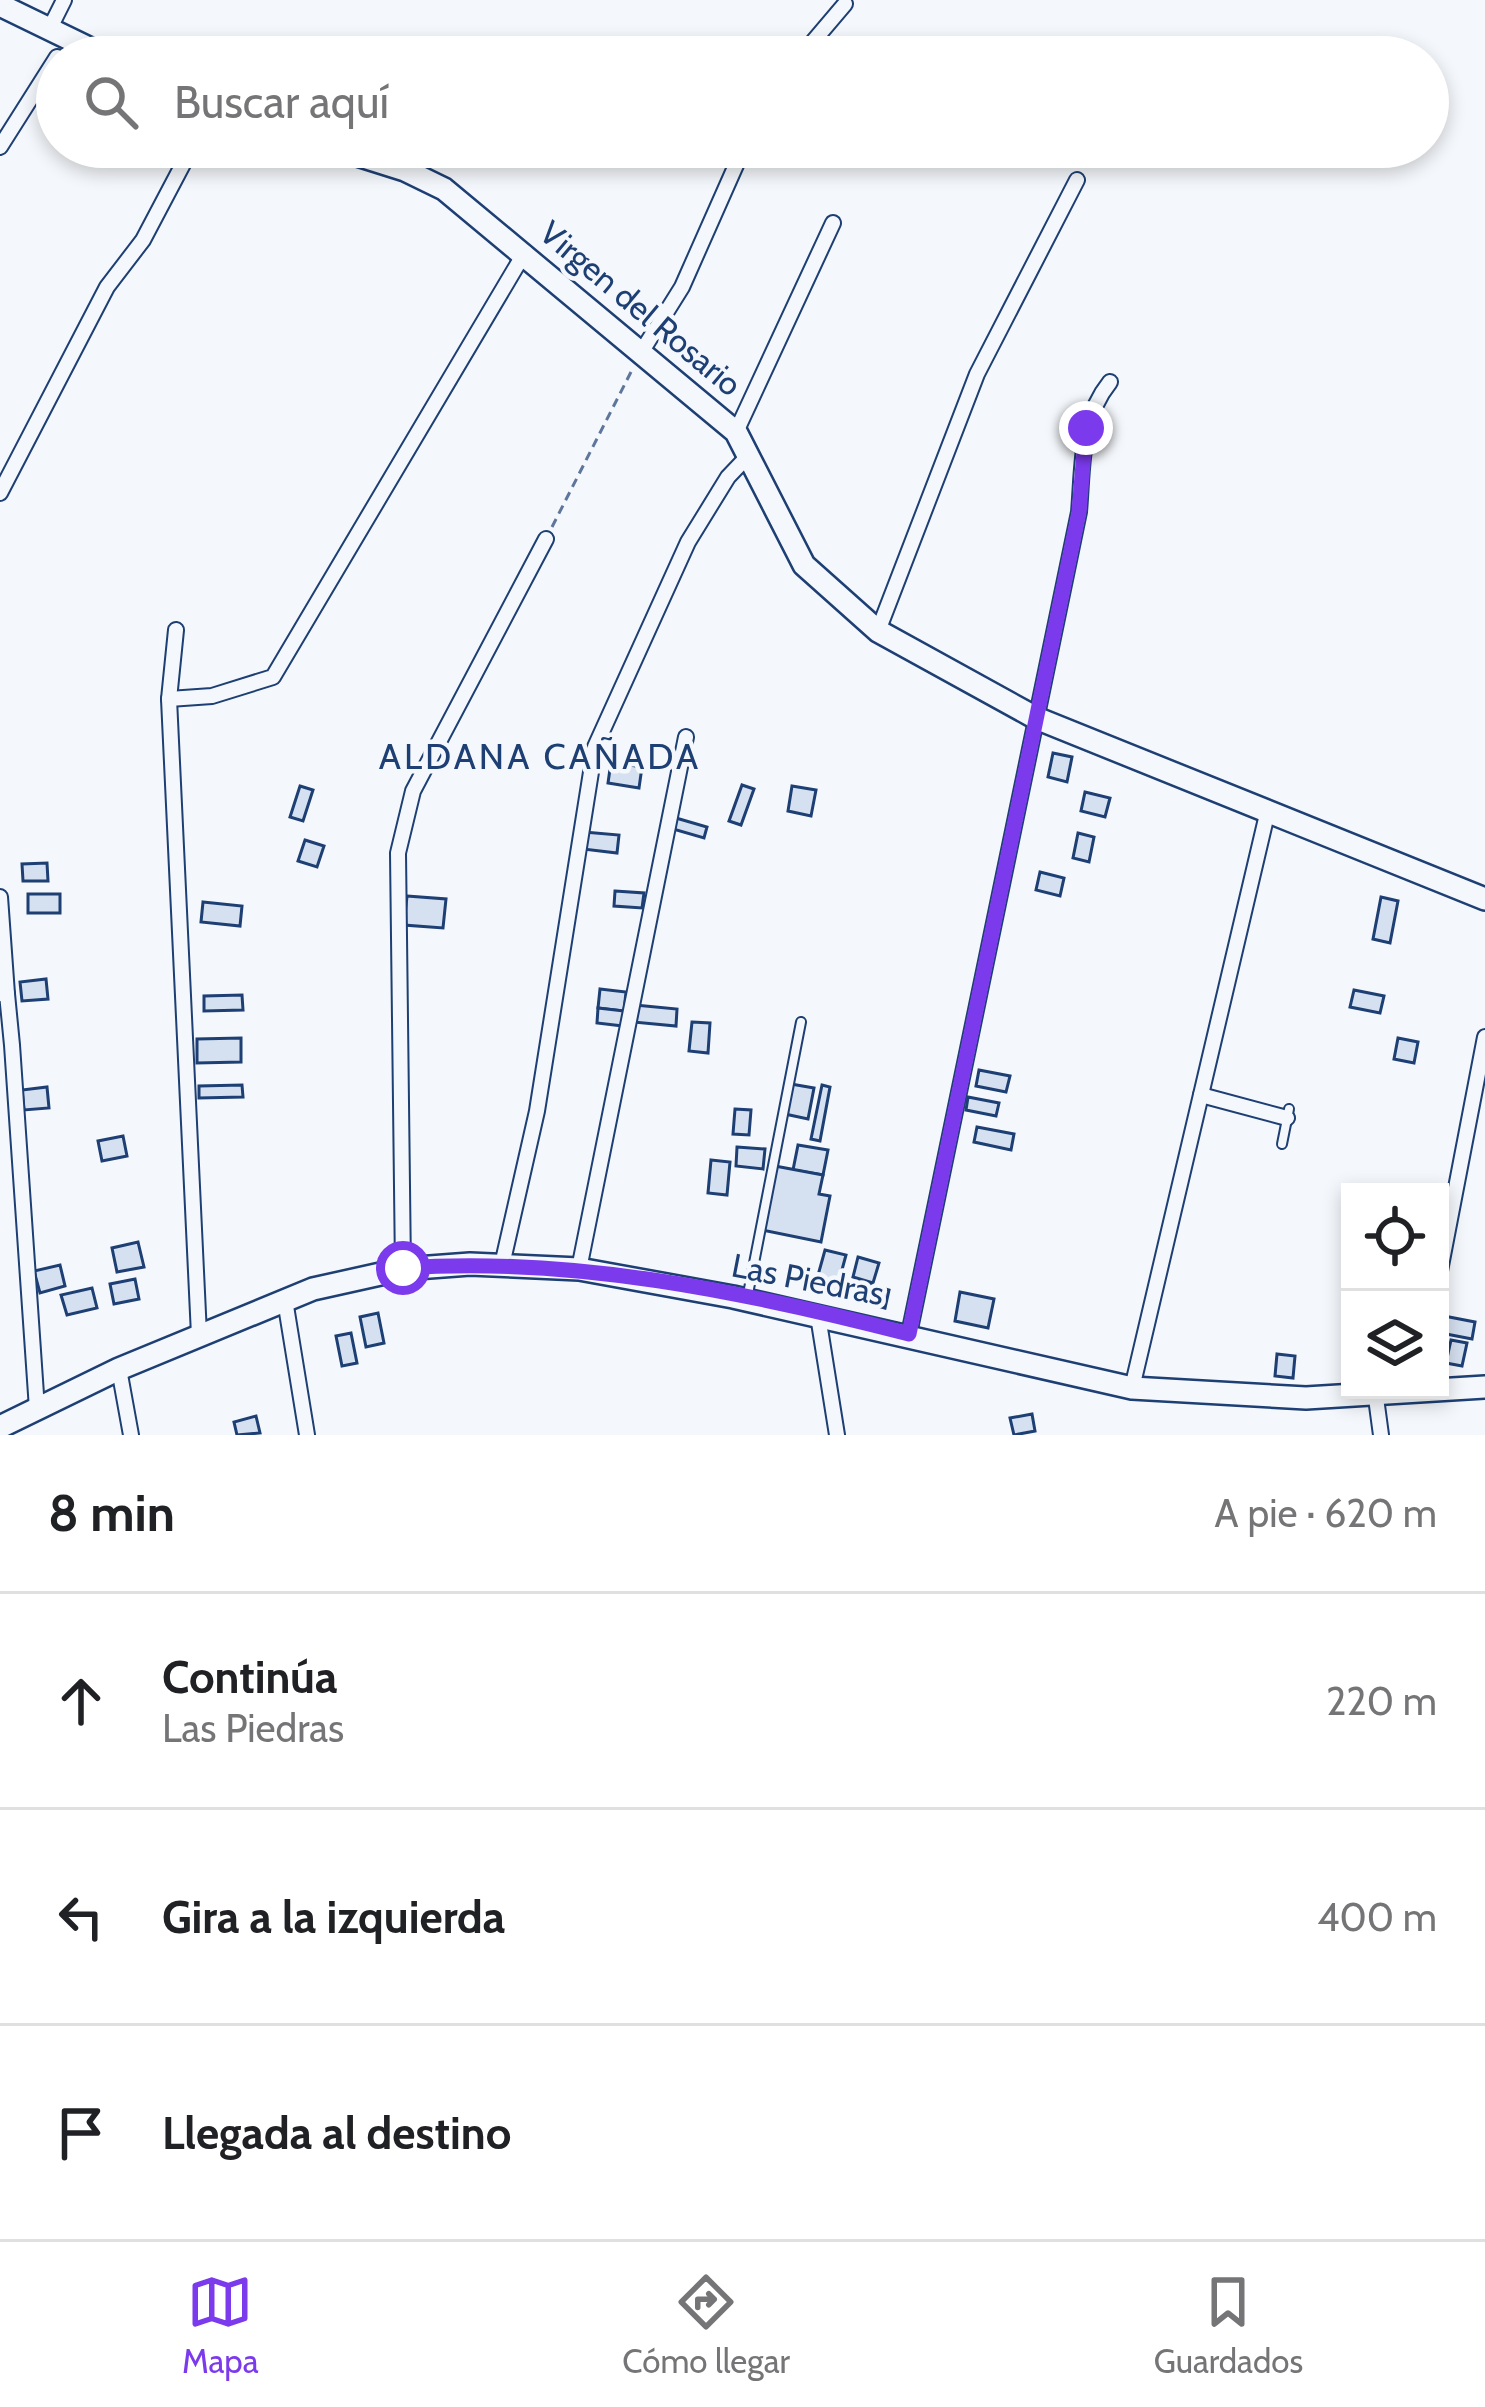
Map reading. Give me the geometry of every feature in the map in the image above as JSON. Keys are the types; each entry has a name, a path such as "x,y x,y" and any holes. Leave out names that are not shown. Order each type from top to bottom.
{"street":[{"path":"59,36 64,0"},
{"path":"818,36 845,4"},
{"path":"0,5 45,36"},
{"path":"0,147 36,84"},
{"path":"0,493 107,287 143,240 181,168"},
{"name":"Virgen del Rosario","path":"399,168 444,190 525,252 736,432 804,565 878,631 1036,718 1485,899"},
{"path":"642,351 682,287 735,168"},
{"path":"878,631 976,374 1036,250 1077,180"},
{"path":"736,432 833,223"},
{"path":"169,699 212,696 273,677 525,252"},
{"path":"909,1334 1079,512 1086,428 1092,404 1110,382"},
{"path":"502,1265 536,1111 595,747 688,542 728,477 749,455"},
{"path":"403,1268 398,853 413,791 546,539"},
{"path":"176,630 169,699 199,1335"},
{"path":"579,1269 686,737"},
{"path":"1132,1388 1268,809"},
{"path":"0,897 3,994 37,1409"},
{"path":"1449,1224 1485,1037"},
{"path":"1201,1095 1288,1113"},
{"name":"Las Piedras","path":"0,1427 119,1369 285,1300 403,1268 502,1265 579,1269 747,1300 1132,1388 1211,1396 1341,1398"},
{"path":"285,1300 307,1435"},
{"path":"818,1316 837,1435"},
{"path":"119,1369 131,1435"},
{"name":"Las Piedras","path":"1449,1390 1485,1387"},
{"path":"1376,1399 1381,1435"}],"lane":[{"path":"747,1300 801,1022"},
{"path":"1282,1144 1288,1113"}],"path":[{"path":"546,539 642,351"}],"building":[{"path":"1053,753 1072,757 1067,782 1048,777"},
{"path":"611,762 642,767 639,788 608,783"},
{"path":"742,785 754,789 741,825 729,821"},
{"path":"300,786 313,790 303,821 290,817"},
{"path":"792,786 816,790 811,816 788,811"},
{"path":"1085,792 1110,798 1105,817 1081,811"},
{"path":"676,818 707,827 704,838 673,829"},
{"path":"584,832 619,835 617,853 583,849"},
{"path":"1078,833 1094,837 1089,862 1073,858"},
{"path":"305,840 324,846 317,867 298,861"},
{"path":"47,863 48,881 23,881 22,864"},
{"path":"1040,872 1064,878 1060,896 1036,890"},
{"path":"615,891 644,893 642,908 614,906"},
{"path":"28,894 60,894 60,913 28,913"},
{"path":"407,896 446,899 443,928 404,925"},
{"path":"1381,897 1398,901 1390,943 1373,939"},
{"path":"203,902 242,906 240,926 201,922"},
{"path":"46,979 48,999 22,1001 20,982"},
{"path":"600,989 626,992 624,1011 598,1008"},
{"path":"1354,990 1384,996 1380,1013 1350,1007"},
{"path":"242,995 243,1010 204,1011 204,996"},
{"path":"635,1005 677,1009 676,1026 633,1022"},
{"path":"598,1008 624,1011 623,1026 597,1023"},
{"path":"692,1022 710,1023 708,1053 689,1051"},
{"path":"241,1038 241,1062 197,1063 197,1039"},
{"path":"1398,1038 1418,1042 1414,1063 1394,1059"},
{"path":"979,1070 1010,1076 1006,1092 976,1086"},
{"path":"791,1084 814,1088 808,1119 785,1114"},
{"path":"242,1085 243,1097 199,1098 199,1086"},
{"path":"822,1085 830,1087 820,1141 811,1139"},
{"path":"47,1087 49,1108 24,1110 22,1090"},
{"path":"968,1097 999,1103 996,1116 966,1110"},
{"path":"735,1109 751,1110 749,1135 733,1134"},
{"path":"977,1127 1014,1134 1011,1150 974,1142"},
{"path":"123,1136 127,1156 102,1161 98,1141"},
{"path":"798,1145 828,1150 823,1175 793,1170"},
{"path":"737,1147 765,1149 763,1169 736,1166"},
{"path":"711,1160 730,1162 727,1195 708,1193"},
{"path":"775,1166 823,1175 819,1194 830,1196 821,1242 762,1230"},
{"path":"138,1242 144,1267 117,1272 112,1248"},
{"path":"825,1250 846,1255 836,1292 815,1286"},
{"path":"858,1257 879,1263 873,1283 853,1277"},
{"path":"60,1265 65,1286 40,1293 34,1271"},
{"path":"135,1279 139,1299 114,1304 110,1284"},
{"path":"855,1280 889,1290 885,1308 850,1298"},
{"path":"92,1288 97,1308 67,1315 61,1295"},
{"path":"960,1292 994,1299 988,1328 955,1321"},
{"path":"378,1313 384,1343 366,1347 360,1317"},
{"path":"1449,1317 1475,1322 1472,1339 1449,1335"},
{"path":"351,1333 357,1363 342,1366 336,1336"},
{"path":"1451,1340 1467,1343 1462,1366 1449,1364"},
{"path":"1277,1354 1295,1356 1293,1378 1275,1376"},
{"path":"1032,1414 1035,1431 1014,1435 1010,1418"},
{"path":"256,1416 260,1433 237,1435 234,1422"}],"district":[{"name":"ALDANA CAÑADA","path":"540,756"}],"route":[{"path":"403,1268 470,1264 579,1269 909,1334 1079,512 1086,428"}]}
